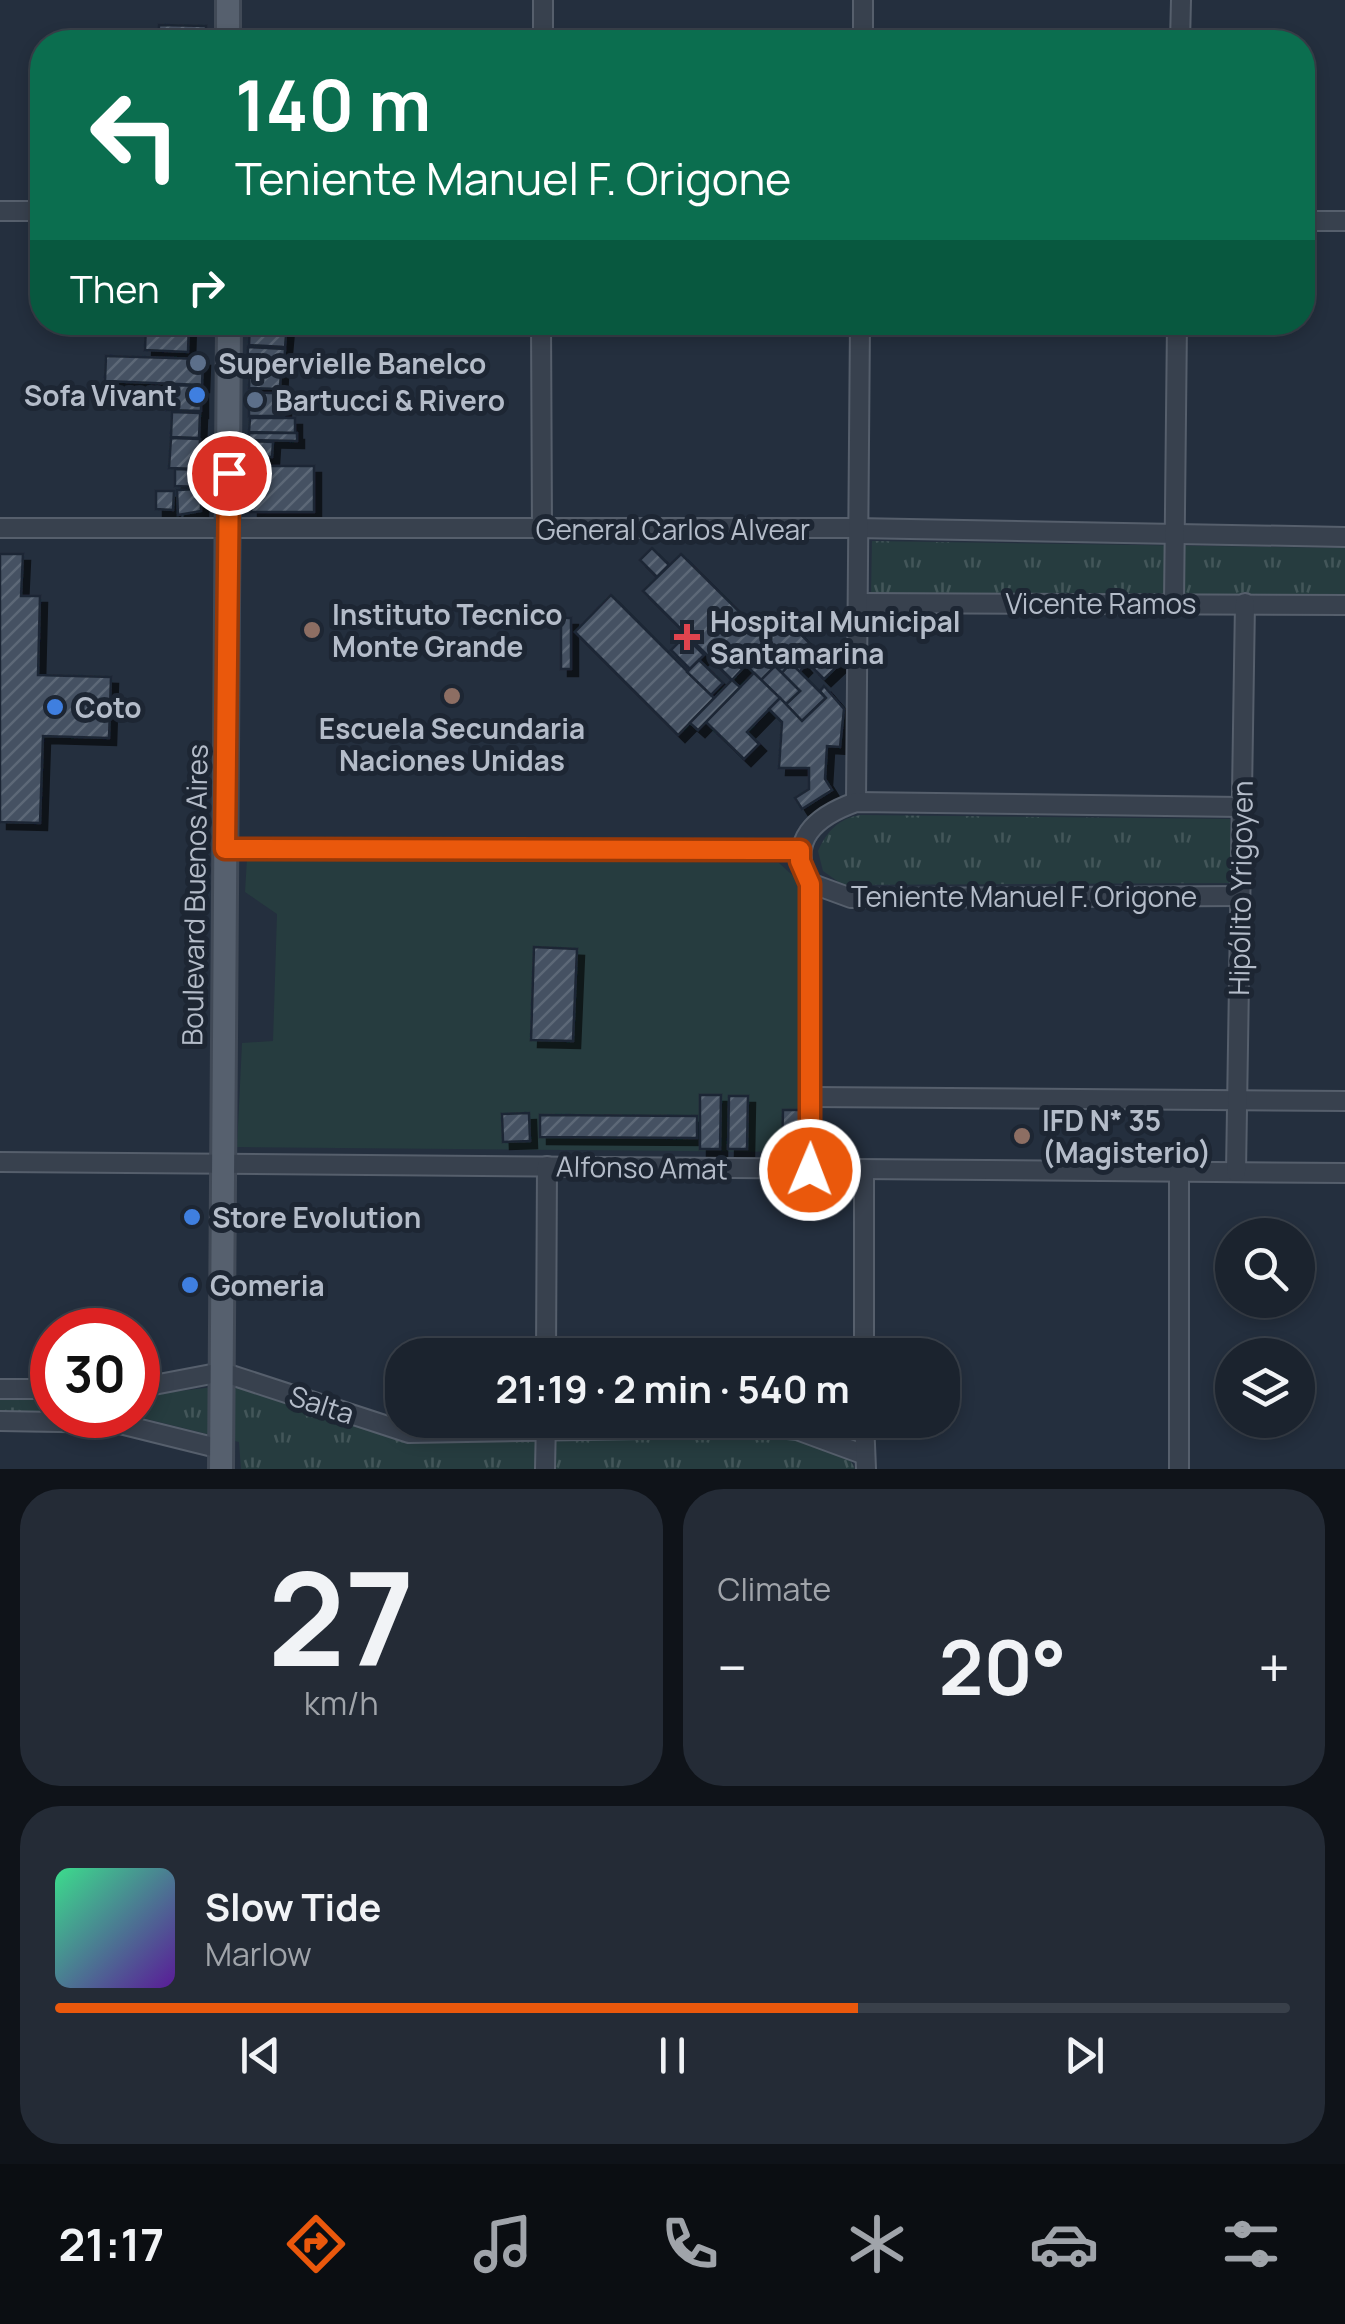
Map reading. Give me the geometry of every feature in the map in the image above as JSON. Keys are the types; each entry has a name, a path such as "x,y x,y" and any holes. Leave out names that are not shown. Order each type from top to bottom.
{"main road":[{"path":"228,0 228,30"},
{"name":"Boulevard Buenos Aires","path":"221,1459 229,335"}],"street":[{"path":"543,0 543,30"},
{"path":"863,0 863,30"},
{"path":"1180,0 1180,30"},
{"path":"0,211 30,211"},
{"path":"1315,220 1345,221"},
{"path":"542,335 542,530"},
{"path":"856,802 860,335"},
{"path":"1174,603 1178,335"},
{"name":"General Carlos Alvear","path":"0,528 856,528 1345,537"},
{"name":"Vicente Ramos","path":"858,603 1345,605"},
{"name":"Hipólito Yrigoyen","path":"1236,1172 1245,603"},
{"path":"810,1170 810,884 800,861 800,850 826,817 856,802 1241,807"},
{"path":"225,849 800,850"},
{"name":"Teniente Manuel F. Origone","path":"810,884 850,898 1240,896"},
{"path":"810,1098 1345,1100"},
{"name":"Alfonso Amat","path":"0,1162 1345,1172"},
{"path":"546,1338 547,1166"},
{"path":"864,1171 864,1338"},
{"path":"1180,1172 1180,1469"},
{"name":"Salta","path":"160,1384 222,1372 385,1425"},
{"path":"0,1390 30,1389"},
{"path":"0,1422 116,1422 221,1459"},
{"path":"546,1438 546,1469"},
{"name":"Salta","path":"818,1438 866,1462"}],"green space":[{"path":"872,541 1345,548 1345,598 871,596"},
{"path":"861,815 1230,819 1232,883 843,885 823,871 818,851 835,827"},
{"path":"247,858 779,863 801,883 803,1143 793,1152 237,1147 242,1043 273,1041 277,914 245,892"},
{"path":"239,1384 385,1429 385,1438 786,1438 830,1448 850,1460 855,1469 241,1469 239,1442 160,1422 160,1393"},
{"path":"0,1396 30,1396 30,1414 0,1414"}],"building":[{"path":"159,25 206,26 206,30 159,30"},
{"path":"146,335 189,335 188,352 145,350"},
{"path":"249,335 286,335 285,347 249,345"},
{"path":"248,347 285,349 284,369 247,368"},
{"path":"106,356 203,359 202,385 105,381"},
{"path":"250,369 281,370 280,389 249,388"},
{"path":"168,385 201,386 201,411 167,410"},
{"path":"249,393 284,393 284,416 249,416"},
{"path":"172,412 200,413 199,438 171,437"},
{"path":"250,418 295,418 295,433 249,432"},
{"path":"249,433 297,433 297,441 249,440"},
{"path":"171,438 200,439 199,469 169,468"},
{"path":"249,441 273,442 272,457 248,456"},
{"path":"251,466 314,466 314,512 251,512"},
{"path":"175,469 201,470 201,487 175,486"},
{"path":"201,489 201,511 178,515 177,490"},
{"path":"156,491 174,491 173,510 156,509"},
{"path":"652,548 669,565 657,577 640,560"},
{"name":"Coto","path":"0,554 23,554 21,596 40,596 38,675 111,677 109,738 43,736 40,823 0,822"},
{"path":"681,554 791,663 782,673 775,666 761,680 746,665 732,680 643,591"},
{"path":"611,595 714,698 678,735 575,632"},
{"path":"779,612 811,645 798,658 805,666 799,672 766,639 771,634 765,627"},
{"path":"561,618 571,618 571,669 561,669"},
{"path":"685,636 704,655 690,669 671,650"},
{"path":"830,650 842,662 824,679 813,668"},
{"path":"699,660 723,683 711,695 687,672"},
{"path":"791,663 826,698 802,721 786,704 800,691 782,673"},
{"path":"775,666 800,691 786,704 761,680"},
{"path":"754,673 780,698 747,732 759,744 744,759 706,722"},
{"path":"732,680 740,687 698,730 690,723"},
{"path":"824,686 844,709 840,747 827,746 825,779 832,790 802,809 795,798 809,789 809,768 779,768 782,722 769,709 780,698 802,721 826,698 820,691"},
{"path":"534,947 577,949 573,1041 531,1040"},
{"path":"700,1095 721,1095 720,1149 700,1149"},
{"path":"729,1096 748,1096 747,1149 728,1149"},
{"path":"783,1110 800,1110 799,1143 794,1148 782,1147"},
{"path":"529,1113 530,1141 503,1142 502,1114"},
{"path":"540,1115 697,1116 697,1138 540,1137"}],"place":[{"name":"Supervielle Banelco","path":"198,363"},
{"name":"Sofa Vivant","path":"197,395"},
{"name":"Bartucci & Rivero","path":"255,400"},
{"name":"Instituto Tecnico Monte Grande","path":"312,630"},
{"name":"Hospital Municipal Santamarina","path":"687,637"},
{"name":"Escuela Secundaria Naciones Unidas","path":"452,696"},
{"name":"Coto","path":"55,707"},
{"name":"IFD N* 35 (Magisterio)","path":"1022,1136"},
{"name":"Store Evolution","path":"192,1217"},
{"name":"Gomeria","path":"190,1285"}],"route":[{"path":"229,473 225,849 800,850 800,861 810,884 810,1170"}]}
